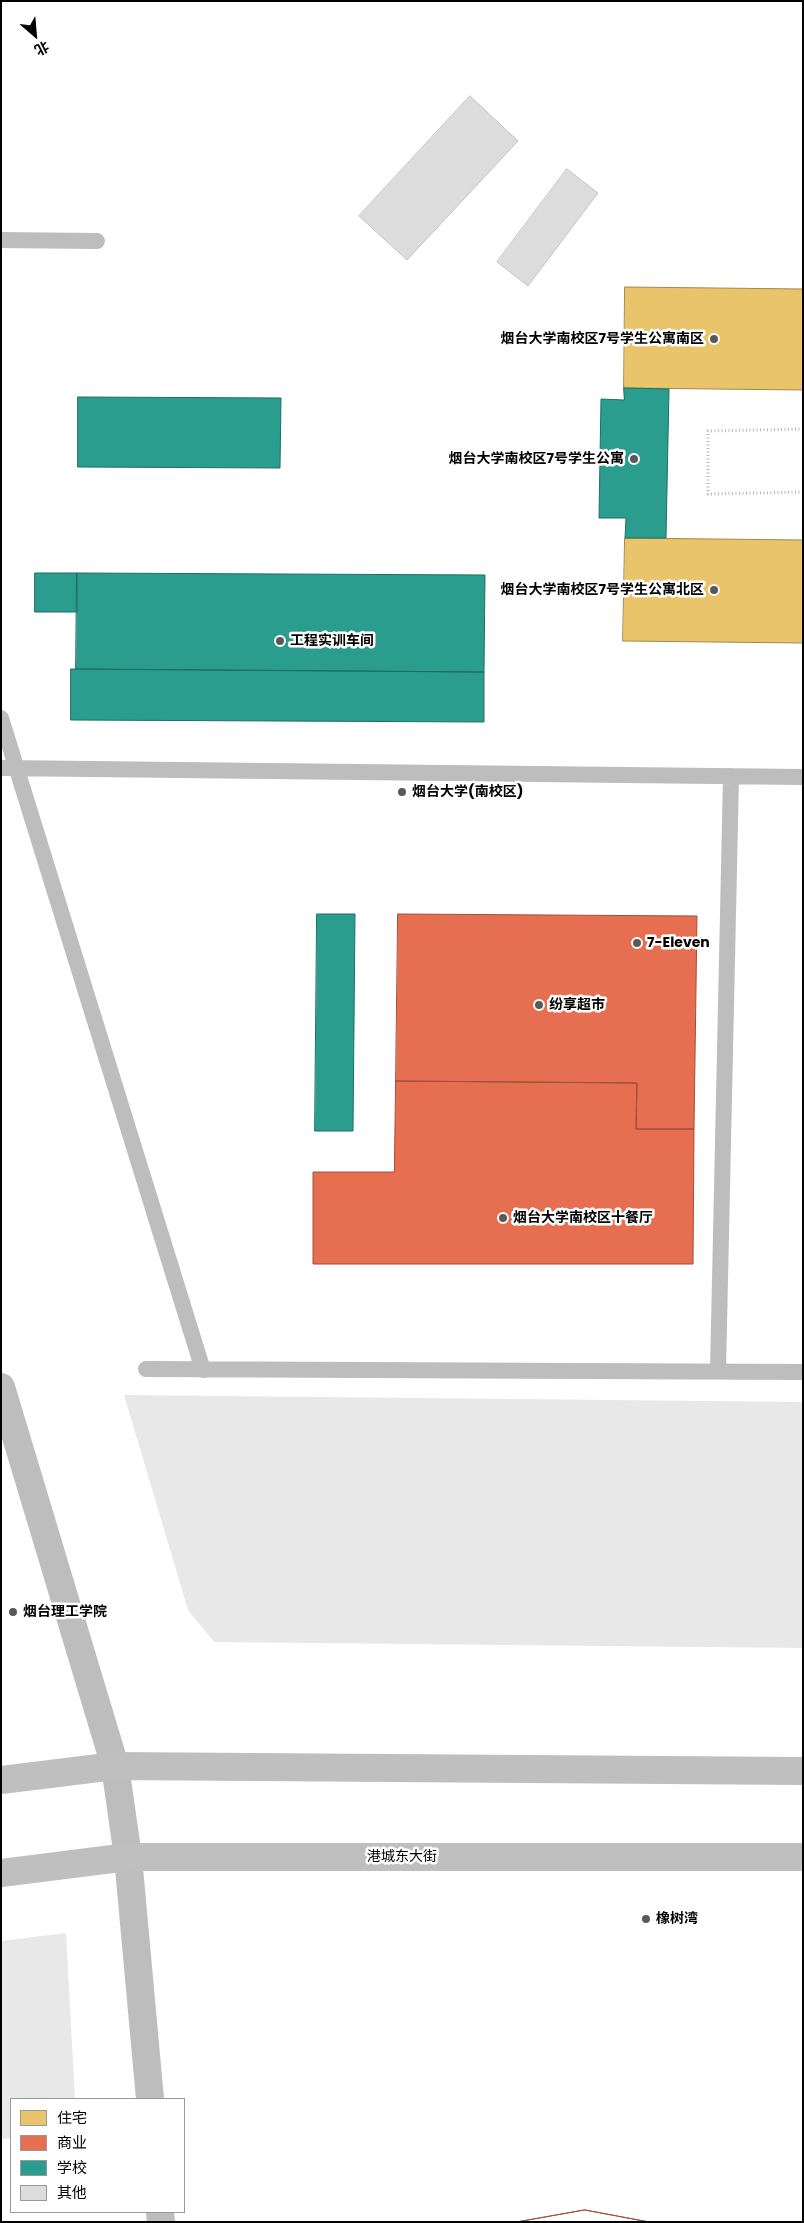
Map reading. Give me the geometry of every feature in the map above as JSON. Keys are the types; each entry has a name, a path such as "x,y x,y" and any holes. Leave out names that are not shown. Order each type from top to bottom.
{"main road":[{"path":"1,1780 115,1766 803,1771"},
{"name":"港城东大街","path":"1,1873 128,1857 803,1857"}],"street":[{"path":"1,1387 115,1766 128,1857 150,2098"}],"lane":[{"path":"1,240 96,241"},
{"path":"1,718 9,768 203,1370"},
{"path":"9,768 803,777"},
{"path":"718,1371 731,776"},
{"path":"146,1369 803,1372"}],"path":[{"path":"803,430 708,431 708,494 803,492"}],"shaded area":[{"path":"124,1395 803,1402 803,1648 214,1642 188,1610"},
{"path":"66,1933 75,2098 10,2098 10,2138 1,2139 1,1941"}],"building: 住宅":[{"name":"烟台大学南校区7号学生公寓南区","path":"625,287 803,289 803,390 624,388"},
{"name":"烟台大学南校区7号学生公寓北区","path":"625,538 803,540 803,643 623,641"}],"building: 商业":[{"path":"398,914 697,916 694,1129 636,1129 637,1083 396,1081"},
{"name":"烟台大学南校区十餐厅","path":"396,1081 637,1083 636,1129 694,1129 693,1264 313,1264 313,1172 394,1172"},
{"path":"585,2210 649,2222 517,2222"},
{"path":"585,2210 649,2222 517,2222"}],"building: 学校":[{"name":"烟台大学南校区7号学生公寓","path":"624,388 669,389 666,538 625,538 626,518 599,518 601,399 624,400"},
{"path":"78,397 281,398 280,468 78,467"},
{"path":"35,573 77,573 77,612 35,612"},
{"name":"工程实训车间","path":"77,573 485,575 484,672 76,669"},
{"path":"71,669 484,672 484,722 71,720"},
{"path":"317,914 355,914 353,1131 315,1131"}],"building: 其他":[{"path":"470,96 518,141 407,260 359,216"},
{"path":"567,169 598,193 528,286 497,262"}],"place":[{"name":"烟台大学南校区7号学生公寓南区","path":"714,339"},
{"name":"烟台大学南校区7号学生公寓","path":"634,459"},
{"name":"烟台大学南校区7号学生公寓北区","path":"714,590"},
{"name":"工程实训车间","path":"280,641"},
{"name":"烟台大学(南校区)","path":"402,792"},
{"name":"7-Eleven","path":"637,943"},
{"name":"纷享超市","path":"539,1005"},
{"name":"烟台大学南校区十餐厅","path":"503,1218"},
{"name":"烟台理工学院","path":"13,1612"},
{"name":"橡树湾","path":"646,1919"}]}
